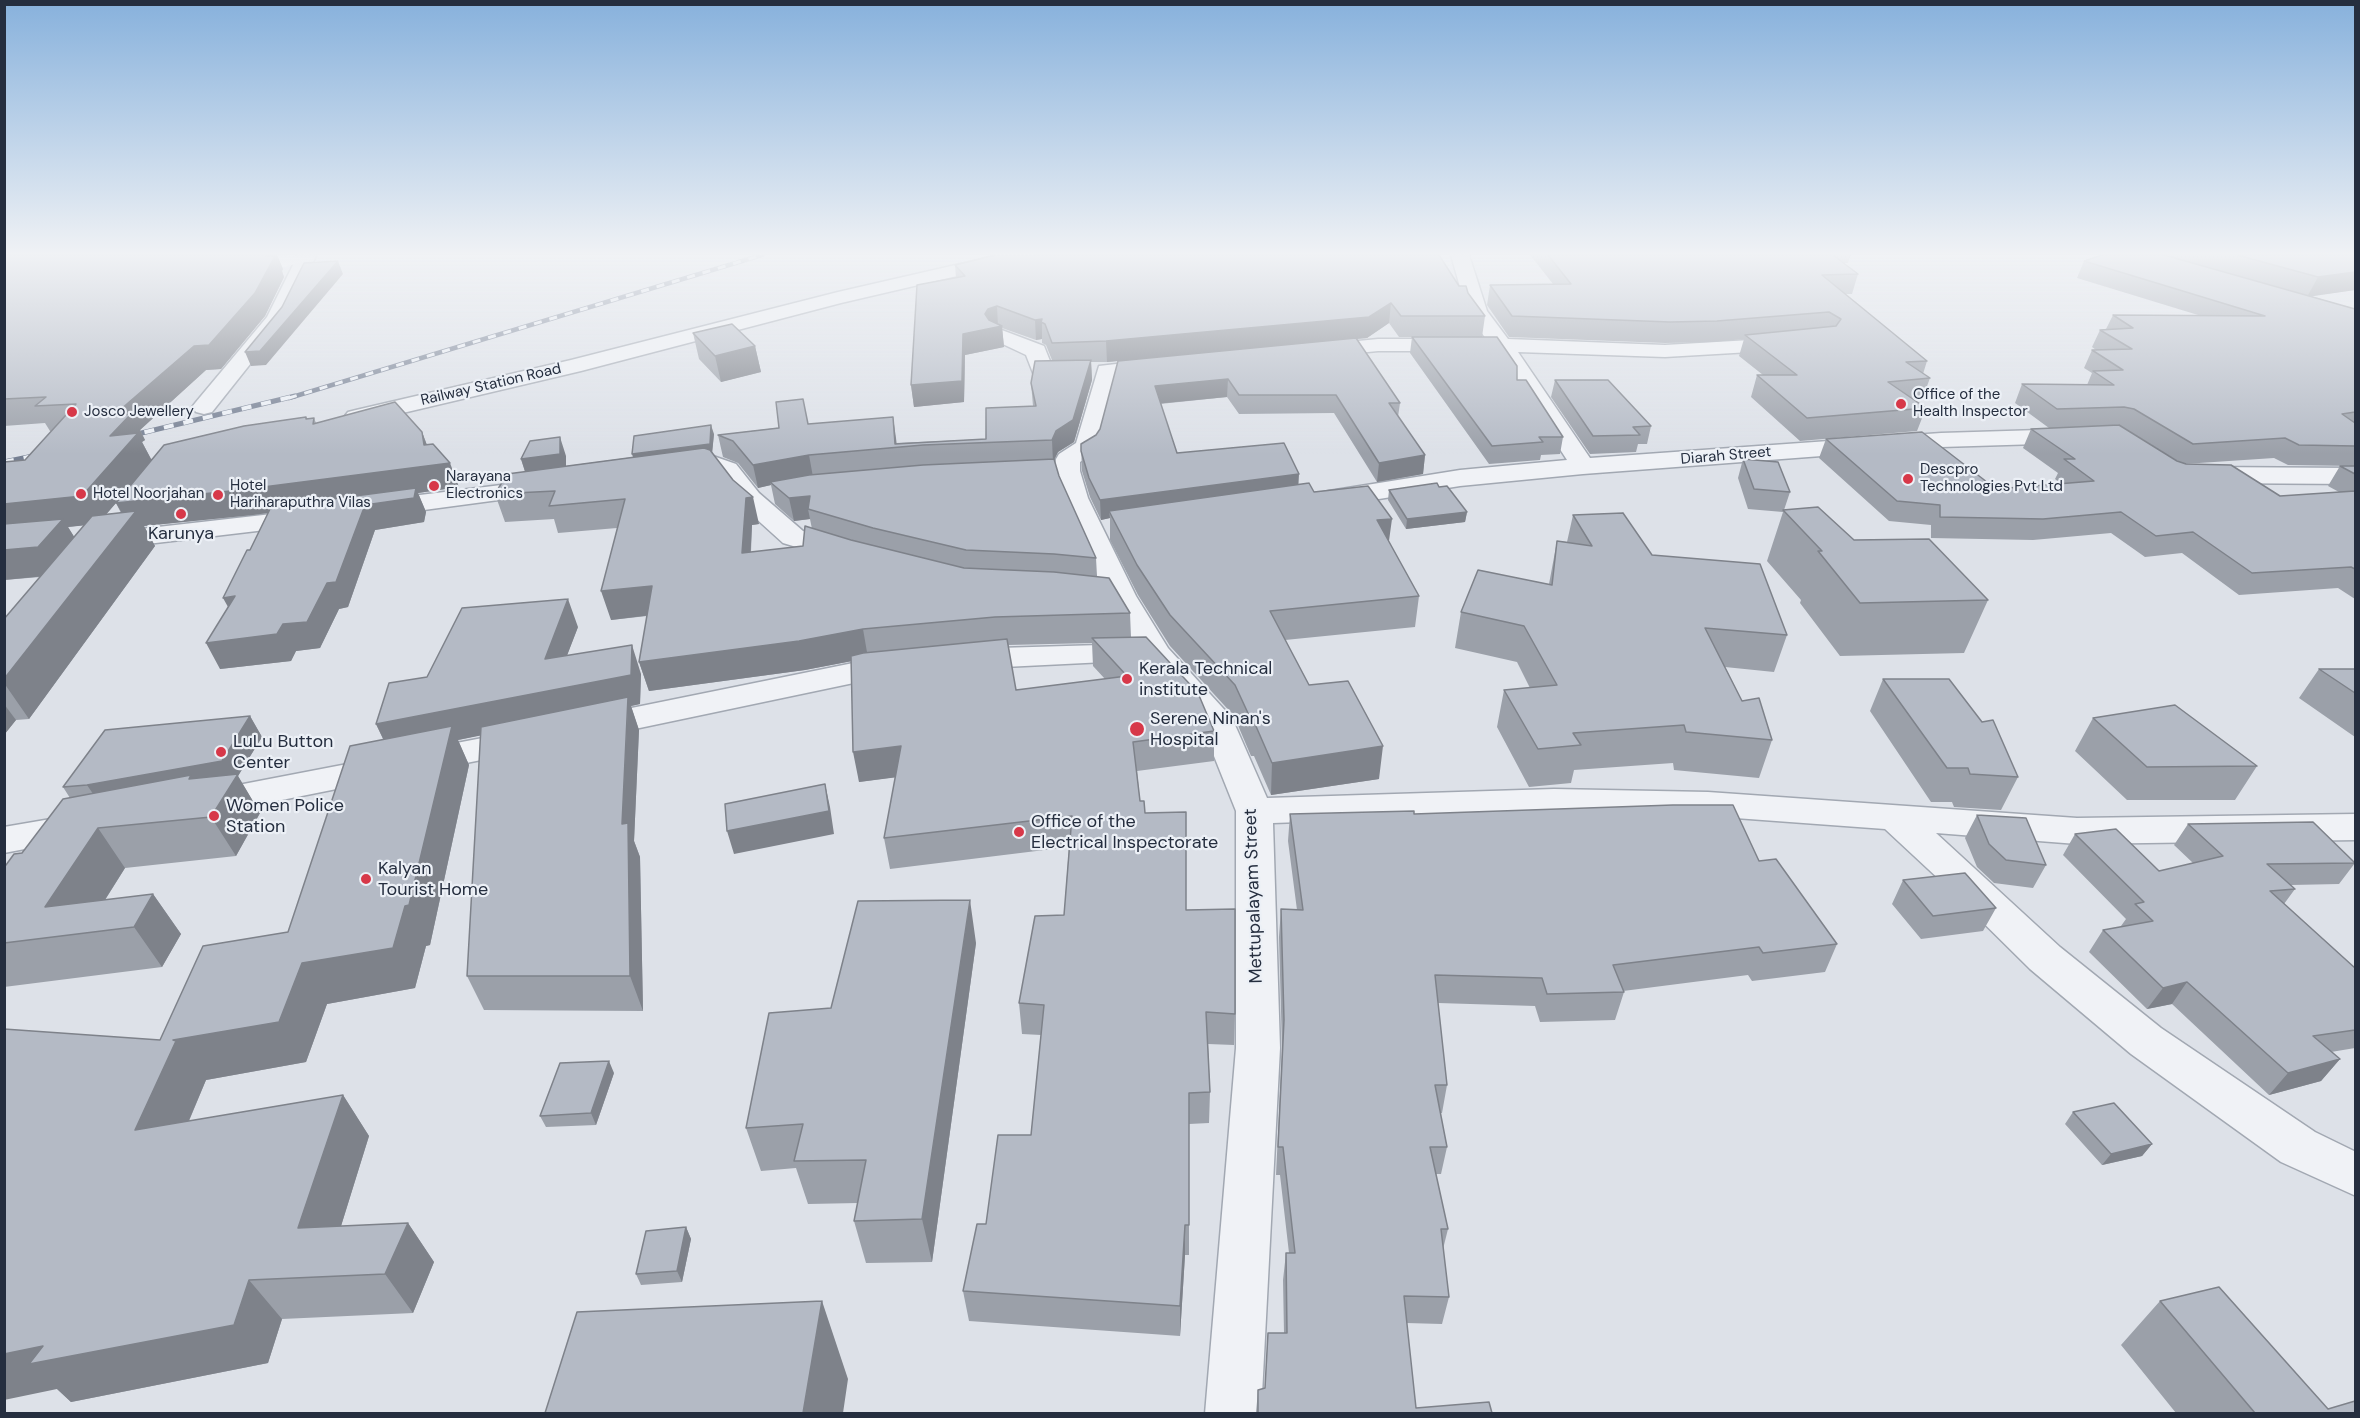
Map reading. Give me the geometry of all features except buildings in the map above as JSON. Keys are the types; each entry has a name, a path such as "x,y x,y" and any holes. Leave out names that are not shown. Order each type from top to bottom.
{"street":[{"path":"204,407 274,321"},
{"name":"Railway Station Road","path":"340,420 562,369 748,321"},
{"path":"1484,321 1582,466"},
{"path":"999,335 1036,351 1043,373 1107,371 1184,364"},
{"path":"1295,354 1378,345 1502,345 1665,351 1800,342"},
{"name":"Mettupalayam Street","path":"1107,371 1103,394 1087,447 1068,459 1055,472 1102,530 1102,552 1121,596 1156,653 1215,718 1254,811 1258,1048 1233,1413"},
{"name":"Diarah Street","path":"1305,502 1460,478 1582,466 1941,440 2093,435"},
{"path":"650,472 712,464 727,469 750,499 793,537 867,560"},
{"path":"2176,474 2355,476"},
{"path":"100,537 344,513 563,484"},
{"path":"750,499 781,493"},
{"path":"1089,592 1121,596"},
{"path":"180,808 868,670 998,657 1156,653"},
{"path":"1254,811 1554,801 1708,804 2077,831 2355,827"},
{"path":"1896,819 1956,872 2045,958 2146,1041 2298,1147 2355,1175"},
{"path":"4,840 112,821"}],"railway":[{"path":"289,398 543,321"},
{"path":"125,437 295,396"},
{"path":"4,462 43,454"}],"place":[{"name":"Office of the Health Inspector","path":"1901,404"},
{"name":"Josco Jewellery","path":"72,412"},
{"name":"Descpro Technologies Pvt Ltd","path":"1908,479"},
{"name":"Narayana Electronics","path":"434,486"},
{"name":"Hotel Noorjahan","path":"81,494"},
{"name":"Hotel Hariharaputhra Vilas","path":"218,495"},
{"name":"Karunya","path":"181,514"},
{"name":"Kerala Technical institute","path":"1127,679"},
{"name":"Serene Ninan's Hospital","path":"1137,729"},
{"name":"LuLu Button Center","path":"221,752"},
{"name":"Women Police Station","path":"214,816"},
{"name":"Office of the Electrical Inspectorate","path":"1019,832"},
{"name":"Kalyan Tourist Home","path":"366,879"}]}
